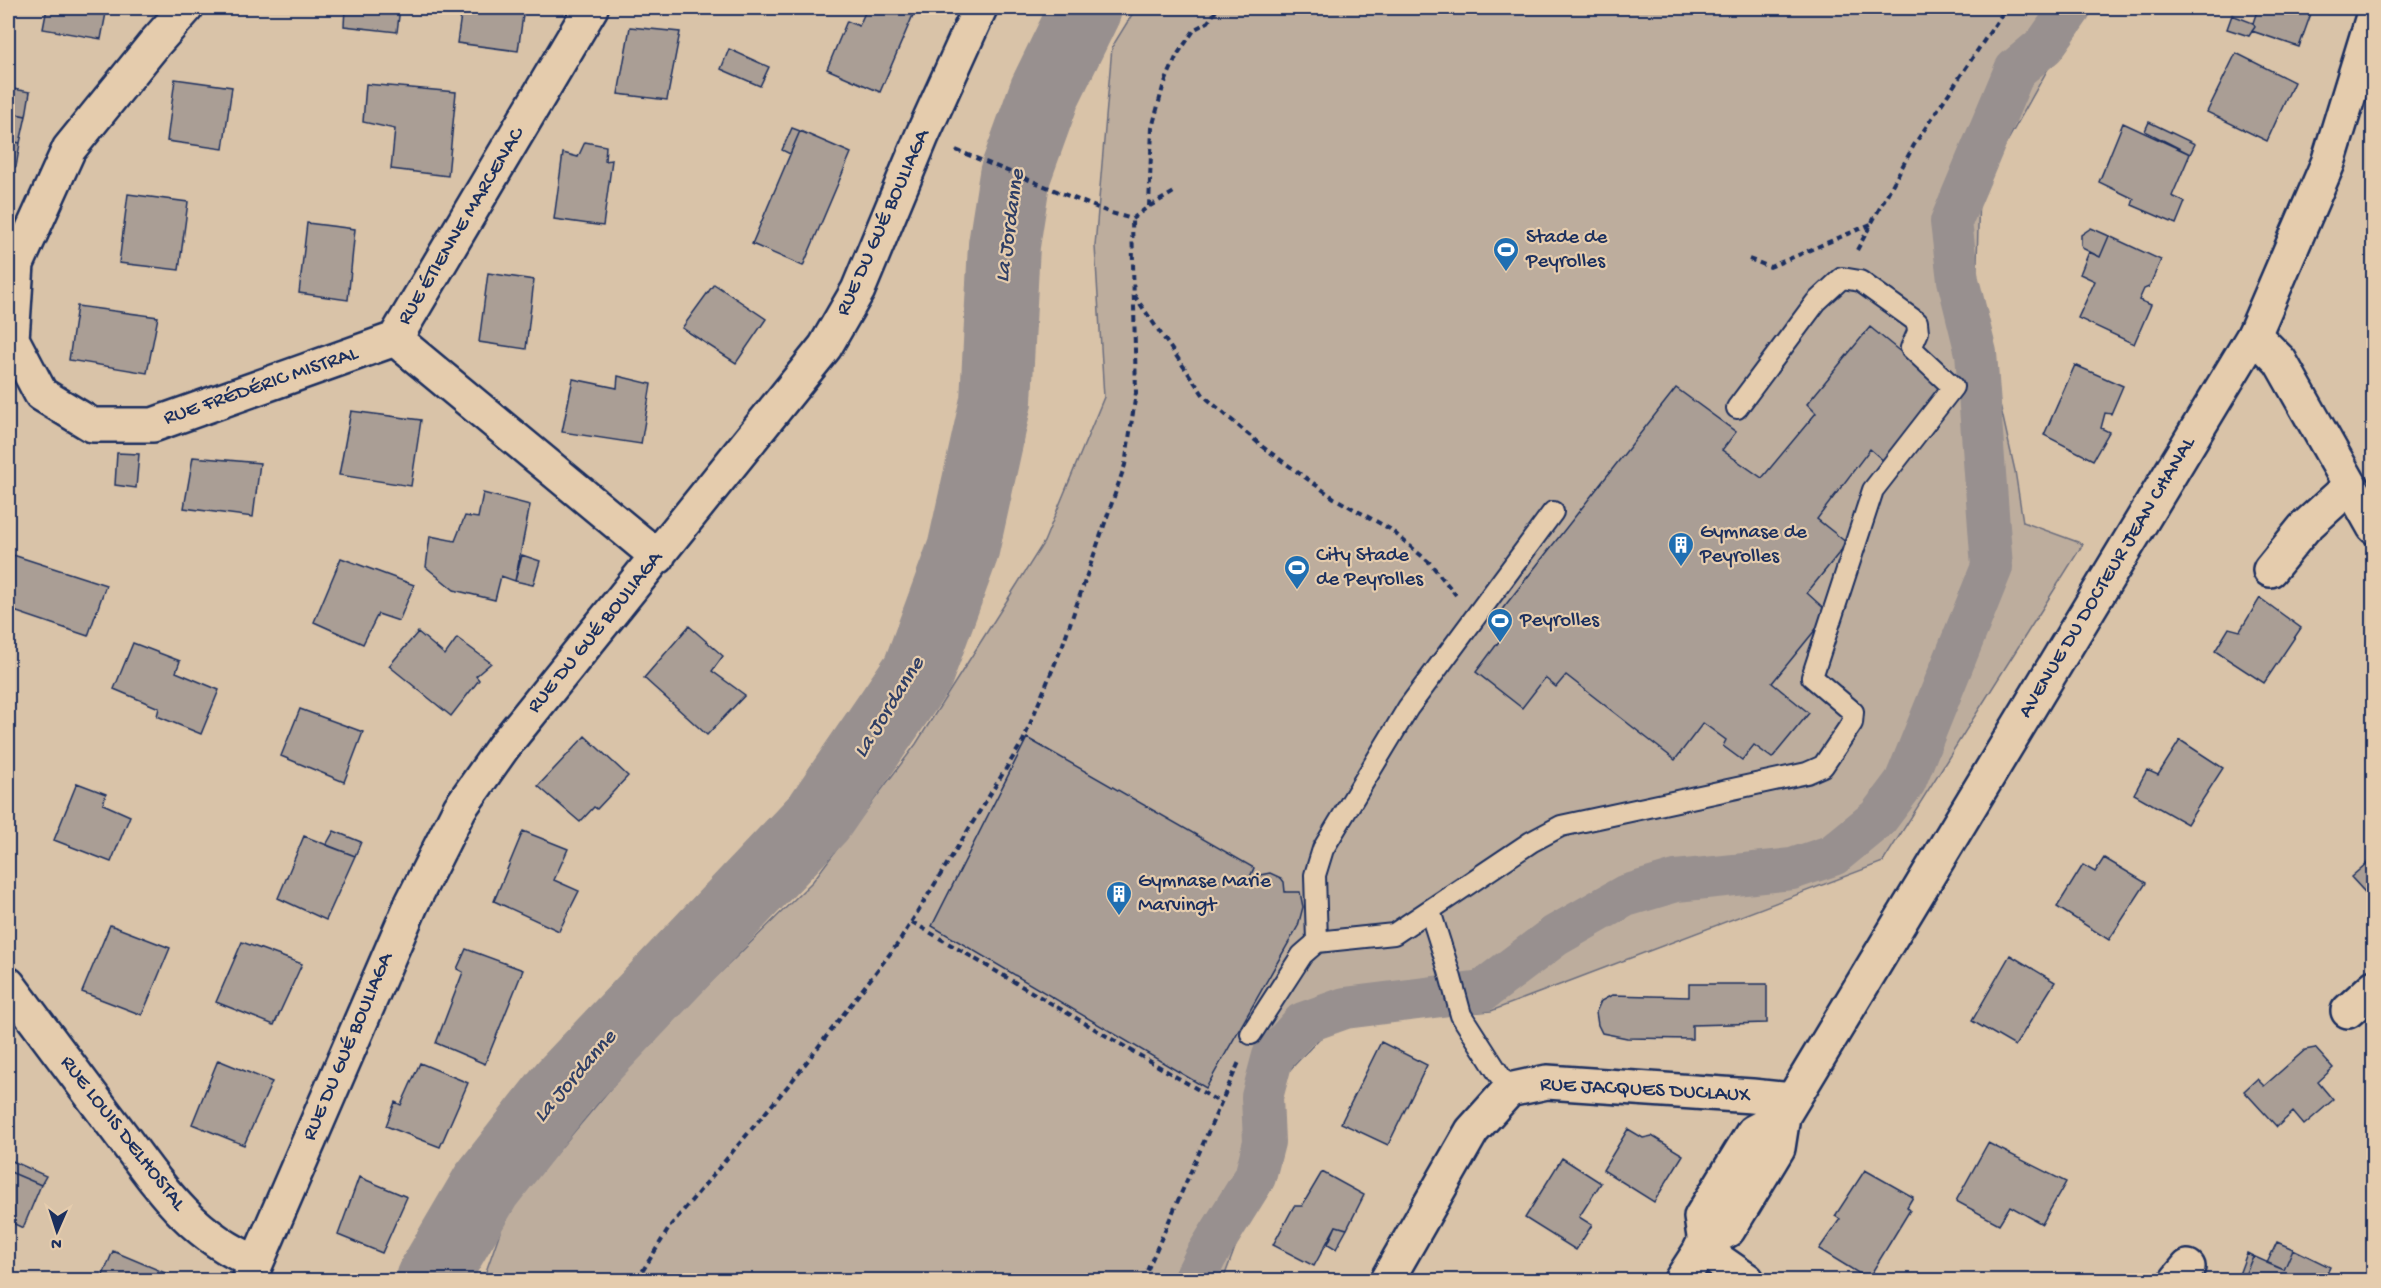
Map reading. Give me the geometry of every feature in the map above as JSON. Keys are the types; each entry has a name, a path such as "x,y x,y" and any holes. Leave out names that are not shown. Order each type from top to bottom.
{"street":[{"name":"RUE FRÉDÉRIC MISTRAL","path":"186,8 69,149 17,264 12,339 41,394 92,425 153,425 396,339"},
{"name":"RUE ÉTIENNE MARCENAC","path":"591,8 396,339 658,557"},
{"name":"RUE DU GUÉ BOULIAGA","path":"253,1271 412,903 460,808 503,747 825,347 858,290 922,136 980,8"},
{"name":"AVENUE DU DOCTEUR JEAN CHANAL","path":"1681,1281 1703,1245 1728,1230 1778,1148 1788,1108 2254,336 2328,163 2373,13"},
{"path":"2254,336 2280,361 2373,527"},
{"path":"2270,570 2304,528 2349,487"},
{"name":"RUE LOUIS DELHOSTAL","path":"8,984 173,1203 214,1242 234,1253 253,1271"},
{"path":"2348,1011 2373,987"},
{"name":"RUE JACQUES DUCLAUX","path":"1387,1281 1472,1131 1509,1090 1547,1082 1752,1096 1788,1108"},
{"path":"1703,1245 1748,1281"}],"lane":[{"path":"1251,1034 1302,955 1317,942 1394,934 1531,842 1561,826 1807,773 1823,766 1852,723 1853,712 1812,677 1874,490 1953,387 1911,348 1918,332 1917,322 1860,281 1842,278 1816,302 1737,408"},
{"path":"1317,942 1315,875 1323,849 1408,708 1553,512"},
{"path":"1430,911 1461,1015 1509,1090"}],"path":[{"path":"1149,206 1152,128 1163,87 1177,55 1195,29 1208,22 1218,8"},
{"path":"1842,278 1914,145 2006,8"},
{"path":"969,156 1132,219"},
{"path":"1132,219 1173,192"},
{"path":"637,1281 671,1225 792,1081 899,942 1023,741 1063,644 1125,465 1136,393 1132,219"},
{"path":"1749,259 1770,267 1871,224"},
{"path":"1134,294 1204,396 1264,448 1334,498 1390,529 1431,563 1450,586 1472,621"},
{"path":"912,922 1221,1103"},
{"path":"1143,1281 1251,1034"}],"shaded area":[{"name":"Peyrolles","path":"1136,8 2082,8 1979,192 1976,297 2015,471 2023,522 2083,544 1883,862 1491,1011 1333,1024 1287,1073 1268,1159 1223,1280 483,1280 507,1212 646,1046 813,881 916,744 1044,542 1104,397 1095,246 1112,47"}],"building":[{"path":"47,8 107,8 101,39 43,29"},
{"path":"345,8 400,8 397,32 344,26"},
{"path":"462,8 524,8 518,51 457,43"},
{"path":"867,8 916,8 880,92 827,69 847,21 859,26"},
{"path":"2258,8 2313,8 2299,47 2252,31 2255,27 2253,23"},
{"path":"2232,15 2253,23 2255,27 2249,36 2227,29"},
{"path":"630,27 680,32 667,100 618,94"},
{"path":"729,49 769,67 760,86 721,69"},
{"path":"2236,53 2294,82 2267,141 2207,112"},
{"path":"175,79 232,87 223,149 167,141"},
{"path":"366,84 456,92 448,176 391,169 395,129 363,122"},
{"path":"8,88 30,92 26,116 16,114 10,141 20,143 16,167 8,166"},
{"path":"16,114 26,116 20,143 10,141"},
{"path":"2149,122 2195,144 2190,154 2145,131"},
{"path":"2123,123 2190,154 2172,196 2185,202 2176,224 2132,205 2134,199 2099,182"},
{"path":"792,128 800,131 790,154 782,150"},
{"path":"800,131 851,153 803,266 752,244"},
{"path":"585,142 606,146 605,161 612,160 603,226 554,219 563,153 578,157"},
{"path":"128,194 188,202 179,270 119,263"},
{"path":"307,223 355,229 348,300 299,293"},
{"path":"2091,228 2109,236 2100,257 2082,248 2081,245 2081,235"},
{"path":"2109,236 2161,260 2149,287 2144,289 2139,300 2151,305 2134,344 2078,318 2095,281 2080,274 2089,252 2100,257"},
{"path":"488,273 534,280 526,349 479,342"},
{"path":"714,284 766,319 736,363 682,328"},
{"path":"77,306 158,317 147,373 69,360"},
{"name":"Gymnase de Peyrolles","path":"1870,327 1945,388 1885,462 1870,449 1817,519 1847,543 1807,593 1829,613 1772,683 1809,713 1772,758 1754,745 1742,760 1723,746 1726,740 1703,723 1675,760 1566,675 1556,687 1545,678 1522,708 1476,672 1506,632 1493,621 1676,388 1736,432 1722,450 1762,478 1816,413 1807,404"},
{"path":"2075,365 2123,386 2111,414 2105,413 2101,428 2109,432 2093,460 2044,435"},
{"path":"618,376 651,384 641,444 562,432 573,379 617,388"},
{"path":"351,411 421,420 411,486 339,475"},
{"path":"117,453 139,454 136,488 115,485"},
{"path":"193,457 260,463 253,517 184,508"},
{"path":"483,493 530,505 515,581 501,576 495,600 454,590 426,567 430,536 455,541 465,516 478,518"},
{"path":"10,554 106,585 88,636 8,609"},
{"path":"522,555 540,561 533,585 515,581"},
{"path":"341,558 414,585 399,621 378,614 363,644 314,622"},
{"path":"2260,598 2301,628 2264,683 2215,651 2229,628 2240,631"},
{"path":"689,626 723,656 712,671 745,695 707,735 644,678"},
{"path":"418,632 445,655 457,638 491,663 476,676 479,680 451,716 389,666"},
{"path":"133,643 180,661 176,672 219,690 201,734 157,716 159,708 114,689"},
{"path":"300,709 363,732 344,782 281,756"},
{"path":"585,736 628,776 597,809 594,807 580,822 538,786"},
{"name":"Gymnase Marie Marvingt","path":"1027,738 1254,868 1250,877 1253,879 1270,873 1281,878 1285,892 1300,892 1303,907 1298,926 1206,1088 932,926"},
{"path":"2180,740 2223,768 2187,824 2134,794 2147,770 2158,775"},
{"path":"77,783 106,794 103,804 130,816 111,862 54,840"},
{"path":"334,831 361,842 355,856 326,845"},
{"path":"523,831 568,849 554,880 579,891 559,931 494,901"},
{"path":"304,836 355,856 326,920 278,898"},
{"path":"2374,857 2374,902 2351,877"},
{"path":"2104,858 2146,883 2109,940 2057,907 2083,865 2095,872"},
{"path":"110,925 170,948 142,1015 82,992"},
{"path":"242,942 302,964 274,1025 216,1002"},
{"path":"466,949 523,970 485,1064 436,1043 463,972 457,969"},
{"path":"2010,955 2055,982 2015,1046 1972,1021"},
{"path":"1689,984 1767,984 1767,1023 1692,1025 1692,1039 1627,1038 1602,1033 1596,1012 1601,1001 1612,995 1689,997"},
{"path":"1381,1042 1427,1065 1388,1145 1341,1123"},
{"path":"2315,1048 2333,1068 2318,1082 2333,1100 2304,1125 2293,1112 2277,1127 2244,1091 2257,1079 2264,1086 2305,1050"},
{"path":"218,1060 272,1082 244,1145 192,1124"},
{"path":"420,1063 468,1083 440,1147 386,1126 395,1102 401,1105"},
{"path":"1628,1129 1643,1138 1652,1136 1683,1155 1654,1202 1603,1170"},
{"path":"1988,1143 2066,1182 2042,1224 2010,1206 1999,1224 1956,1201"},
{"path":"1562,1158 1601,1183 1579,1217 1592,1225 1576,1250 1525,1218"},
{"path":"8,1159 46,1176 41,1185 8,1171"},
{"path":"1865,1170 1913,1197 1907,1207 1910,1210 1868,1279 1819,1249 1840,1219 1835,1216"},
{"path":"8,1171 41,1185 23,1228 8,1221"},
{"path":"1322,1172 1364,1195 1347,1229 1336,1226 1314,1266 1273,1245 1294,1206 1302,1206"},
{"path":"359,1177 407,1197 382,1253 338,1235"},
{"path":"1336,1226 1347,1229 1336,1249 1328,1244"},
{"path":"2277,1242 2293,1249 2284,1270 2267,1263"},
{"path":"2293,1249 2330,1267 2324,1280 2243,1280 2253,1256 2284,1270"},
{"path":"113,1251 175,1277 173,1280 101,1280"},
{"path":"2247,1253 2253,1256 2243,1280 2237,1280"}],"waterway":[{"name":"La Jordanne","path":"431,1280 486,1186 565,1085 819,817 918,672 963,550 996,401 1004,245 1015,175 1045,92 1086,8"},
{"path":"1194,1280 1206,1256 1255,1177 1264,1142 1262,1097 1273,1056 1303,1023 1345,1008 1482,991 1555,936 1625,896 1676,881 1792,869 1833,855 1878,818 1905,782 1992,567 1976,353 1958,280 1951,222 2015,70 2045,45 2071,8"}],"place":[{"name":"Stade de Peyrolles","path":"1506,273"},
{"name":"Gymnase de Peyrolles","path":"1681,568"},
{"name":"City Stade de Peyrolles","path":"1297,591"},
{"name":"Peyrolles","path":"1500,644"},
{"name":"Gymnase Marie Marvingt","path":"1119,917"}]}
